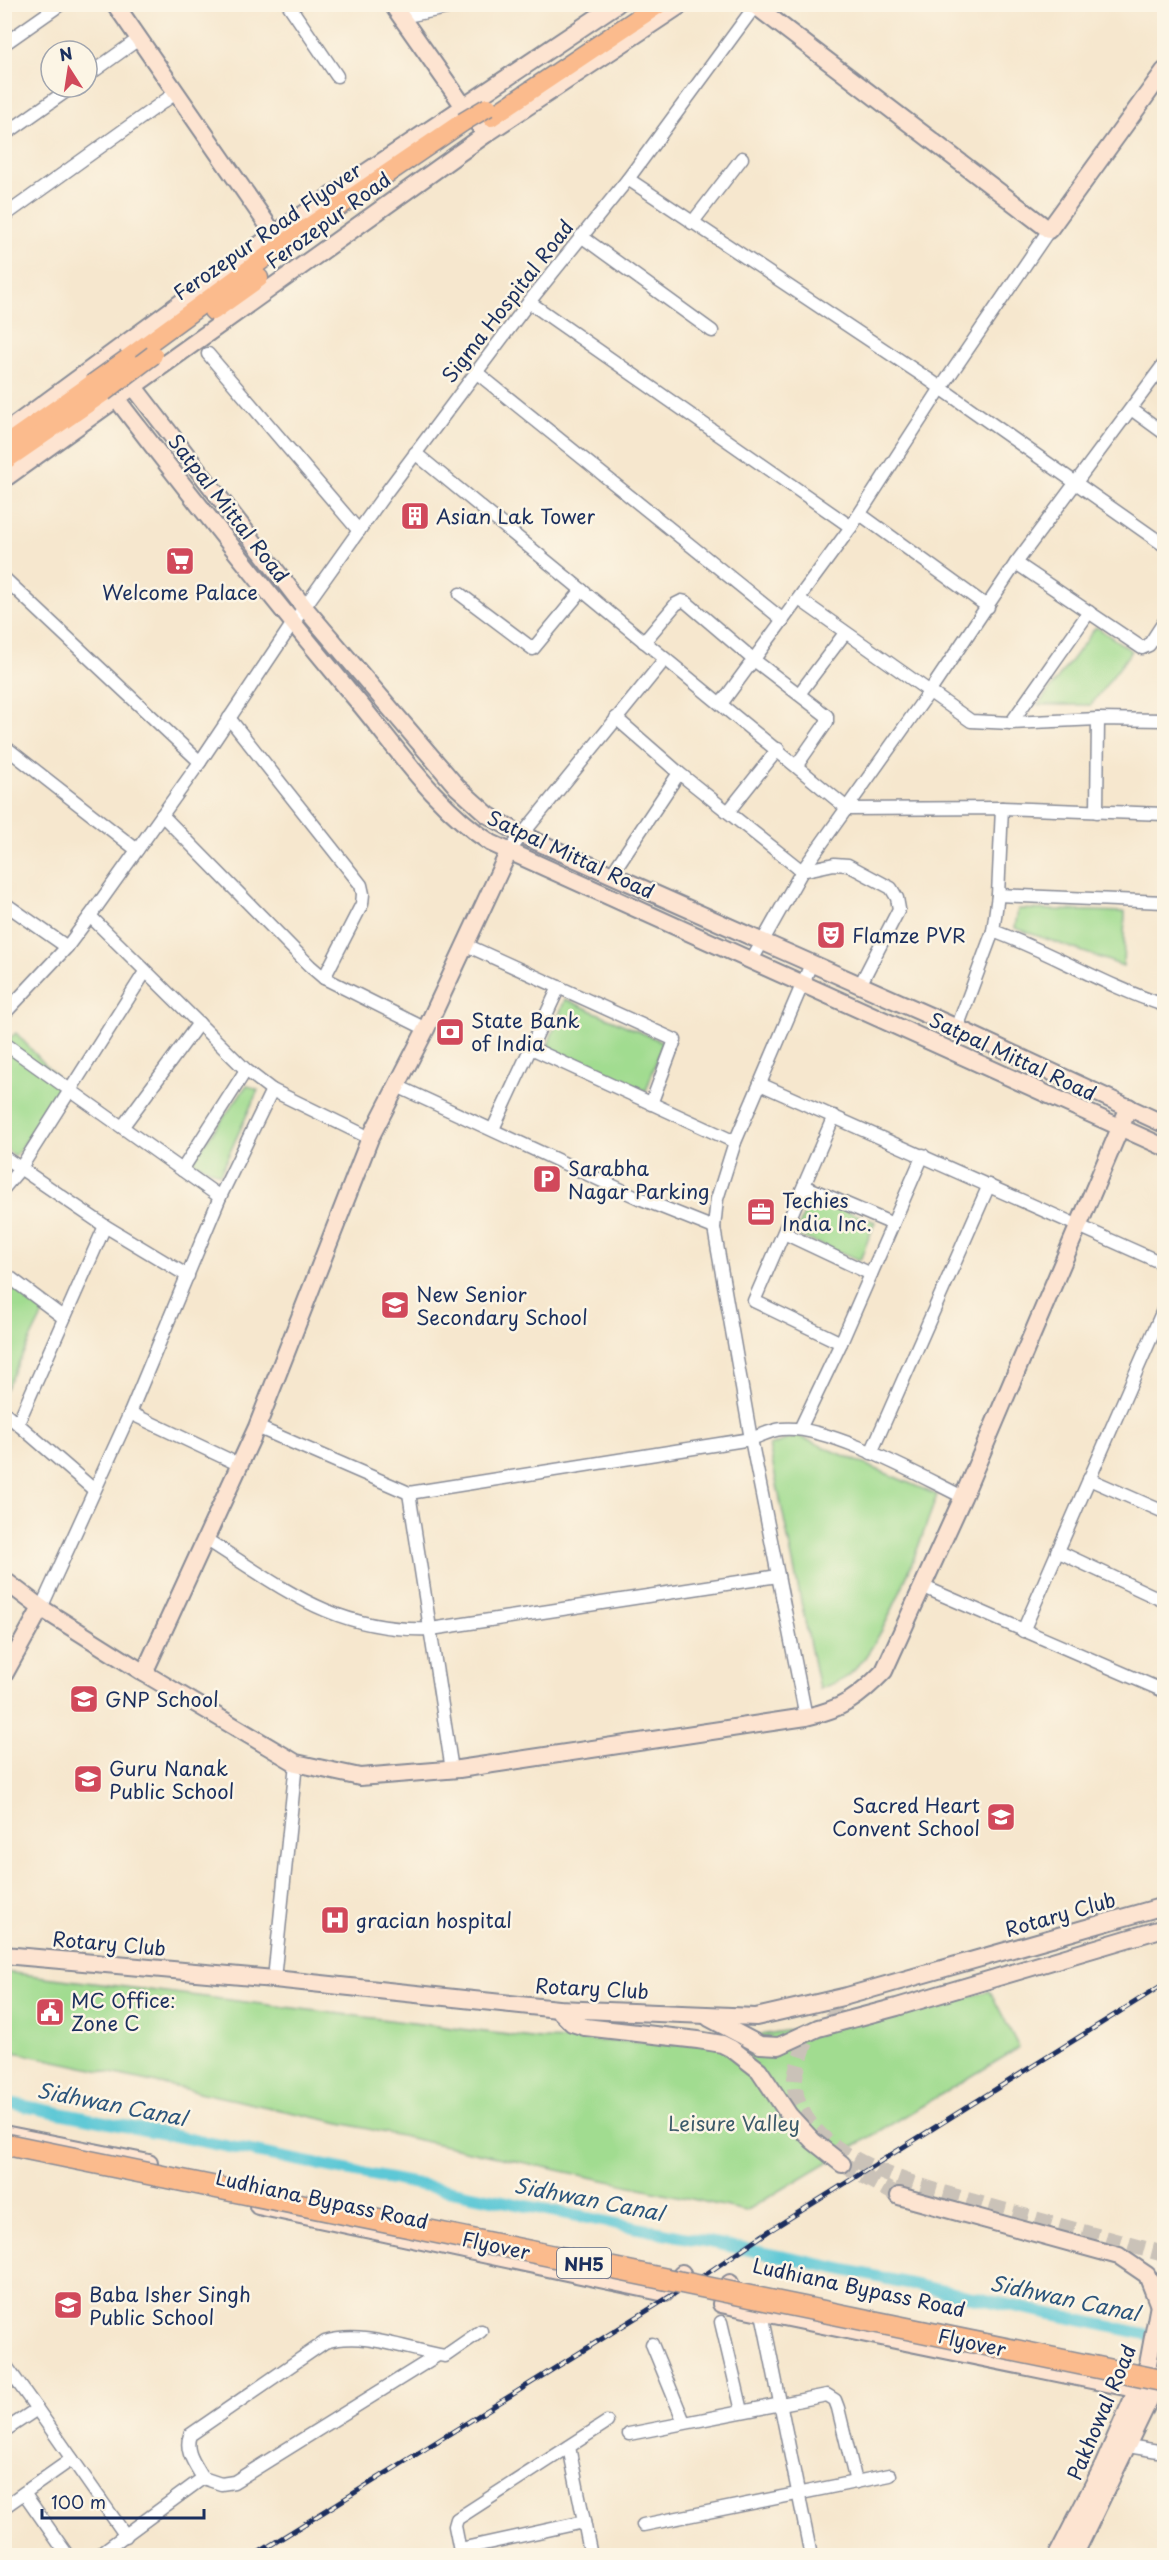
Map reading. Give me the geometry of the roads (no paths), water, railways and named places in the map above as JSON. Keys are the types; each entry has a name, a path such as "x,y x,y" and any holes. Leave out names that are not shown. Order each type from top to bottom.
{"highway":[{"name":"Flyover","path":"4,2144 1159,2380"}],"main road":[{"path":"489,119 641,4"},
{"path":"489,119 658,4"},
{"name":"Ferozepur Road","path":"465,121 489,119"},
{"name":"Ferozepur Road Flyover","path":"153,355 292,254 465,121"},
{"name":"Ferozepur Road Flyover","path":"118,357 465,121"},
{"name":"Ferozepur Road","path":"101,385 153,355"},
{"name":"Ferozepur Road","path":"101,385 118,357"},
{"path":"4,446 101,385"},
{"path":"4,461 101,385"}],"street":[{"path":"4,44 61,4"},
{"path":"116,4 274,234"},
{"path":"288,4 337,76"},
{"path":"451,4 447,8 397,11 465,121"},
{"name":"Ferozepur Road","path":"4,479 101,385 133,387 489,119 682,4"},
{"path":"754,5 1049,230"},
{"name":"Sigma Hospital Road","path":"4,1014 67,947 200,762 293,623 415,453 529,302 628,179 754,5"},
{"name":"Ferozepur Road","path":"118,357 274,234 465,121 612,6"},
{"path":"99,67 140,38"},
{"path":"721,704 851,527 940,388 1049,230 1164,71"},
{"path":"4,216 177,92"},
{"path":"4,135 55,99"},
{"path":"692,223 741,158"},
{"path":"628,179 940,388 1164,545"},
{"path":"581,236 712,331"},
{"path":"529,302 851,527"},
{"path":"208,354 359,531"},
{"name":"Satpal Mittal Road","path":"118,357 133,387 304,608 457,787 488,815 522,835 957,1028 1164,1124"},
{"path":"752,960 802,871 930,691 1016,563 1164,364"},
{"path":"476,372 783,620"},
{"path":"4,433 101,385"},
{"name":"Satpal Mittal Road","path":"101,385 293,623 440,800 470,828 491,843 1164,1147"},
{"path":"1131,409 1164,433"},
{"path":"415,453 778,749 848,809 1002,808 1164,814"},
{"path":"860,514 988,607"},
{"path":"1016,563 1142,648 1149,645 1164,622"},
{"path":"4,578 200,762"},
{"path":"460,594 533,649 582,590"},
{"path":"799,599 971,721 1011,723 1098,719 1164,720"},
{"path":"644,642 676,604 686,602 754,660 825,714 828,719 797,765"},
{"path":"1011,723 1089,612"},
{"path":"799,694 844,633"},
{"path":"144,1673 207,1540 257,1426 370,1138 426,1029 509,851 665,659"},
{"path":"229,718 361,885 362,904 324,978"},
{"path":"616,718 679,773 802,871"},
{"path":"1097,812 1098,719"},
{"path":"4,746 137,850"},
{"path":"728,812 778,749"},
{"path":"611,875 679,773"},
{"path":"957,1028 993,931 998,895 1002,808"},
{"path":"162,815 324,978 426,1029"},
{"path":"802,871 834,864 848,865 891,888 897,898 899,909 860,985"},
{"path":"998,895 1164,902"},
{"path":"4,903 67,947"},
{"path":"90,916 246,1070 272,1090 370,1138"},
{"path":"993,931 1025,943 1136,995 1164,1005"},
{"path":"466,945 675,1040 651,1104"},
{"path":"806,1717 750,1439 714,1228 717,1199 735,1142 811,964"},
{"path":"4,1188 20,1169 145,972"},
{"path":"493,1129 559,987"},
{"path":"123,1126 199,1023"},
{"path":"4,1043 220,1197"},
{"path":"531,1048 735,1142"},
{"path":"182,1170 246,1070"},
{"path":"760,1083 1164,1264"},
{"path":"397,1086 639,1198 714,1228"},
{"path":"4,1675 41,1608 93,1489 130,1413 220,1197 272,1090"},
{"path":"4,1580 41,1608 144,1673 296,1763 360,1777 452,1770 806,1717 847,1704 885,1671 963,1497 1128,1107"},
{"path":"834,1116 754,1301 841,1343"},
{"path":"800,1429 841,1343 923,1155"},
{"path":"4,1157 105,1226 188,1276"},
{"path":"871,1453 989,1185"},
{"path":"804,1186 893,1224"},
{"path":"18,1423 105,1226"},
{"path":"784,1233 871,1274"},
{"path":"4,1273 64,1318"},
{"path":"1023,1631 1164,1308"},
{"path":"4,1412 93,1489"},
{"path":"130,1413 240,1465"},
{"path":"257,1426 409,1492 750,1439 780,1429 800,1429 816,1432 871,1453 963,1497"},
{"path":"1089,1479 1164,1512"},
{"path":"409,1492 452,1770"},
{"path":"207,1540 321,1610 355,1623 403,1630 431,1629 778,1576"},
{"path":"1057,1551 1164,1601"},
{"path":"924,1587 1164,1691"},
{"path":"274,1978 296,1763"},
{"name":"Rotary Club","path":"4,1955 274,1978 558,2009 756,2017 838,1998 1164,1906"},
{"path":"843,2013 1164,1920"},
{"path":"703,2015 760,2044 779,2046 818,2028 1164,1928"},
{"path":"558,2009 572,2023 585,2027 698,2040 722,2044 732,2049 759,2070 789,2115 813,2141 842,2164"},
{"name":"Ludhiana Bypass Road","path":"4,2134 682,2272 665,2293 4,2152"},
{"path":"899,2196 1119,2256 1146,2275 1158,2310"},
{"name":"Pakhowal Road","path":"1159,2380 1147,2366 1164,2278"},
{"name":"Ludhiana Bypass Road","path":"730,2282 1147,2366 1159,2380 762,2313 721,2304 730,2282"},
{"path":"762,2313 811,2556"},
{"path":"721,2322 742,2411"},
{"path":"438,2355 246,2477 234,2482 221,2484 203,2478 187,2445 190,2435 325,2342 340,2337 356,2338 446,2356 481,2331"},
{"path":"652,2344 684,2422"},
{"path":"4,2363 126,2536"},
{"name":"Pakhowal Road","path":"1074,2556 1159,2380"},
{"name":"Pakhowal Road","path":"1057,2556 1103,2466 1159,2380"},
{"path":"629,2434 827,2395 835,2400 856,2482"},
{"path":"4,2431 37,2409"},
{"path":"584,2522 460,2552 455,2526 457,2519 607,2422"},
{"path":"1128,2446 1164,2452"},
{"path":"569,2447 591,2556"},
{"path":"4,2507 72,2459"},
{"path":"644,2525 890,2475"},
{"path":"97,2556 203,2478"},
{"path":"24,2493 68,2556"}],"waterway":[{"name":"Sidhwan Canal","path":"4,2102 784,2257 1164,2338"}],"tunnel":[{"path":"843,2012 810,2035 796,2073 795,2092 802,2110 812,2127 826,2140 860,2162 902,2180 1164,2254"},
{"path":"842,2164 899,2196"}],"railway":[{"path":"253,2556 706,2274 769,2231 1164,1984"}],"place":[{"name":"Asian Lak Tower","path":"415,516"},
{"name":"Welcome Palace","path":"180,561"},
{"name":"Flamze PVR","path":"831,935"},
{"name":"State Bank of India","path":"450,1032"},
{"name":"Sarabha Nagar Parking","path":"547,1179"},
{"name":"Techies India Inc.","path":"761,1212"},
{"name":"New Senior Secondary School","path":"395,1305"},
{"name":"GNP School","path":"84,1699"},
{"name":"Guru Nanak Public School","path":"88,1779"},
{"name":"Sacred Heart Convent School","path":"1001,1817"},
{"name":"gracian hospital","path":"335,1920"},
{"name":"MC Office: Zone C","path":"50,2012"},
{"name":"Baba Isher Singh Public School","path":"68,2305"}],"park label":[{"name":"Leisure Valley","path":"734,2123"}]}
